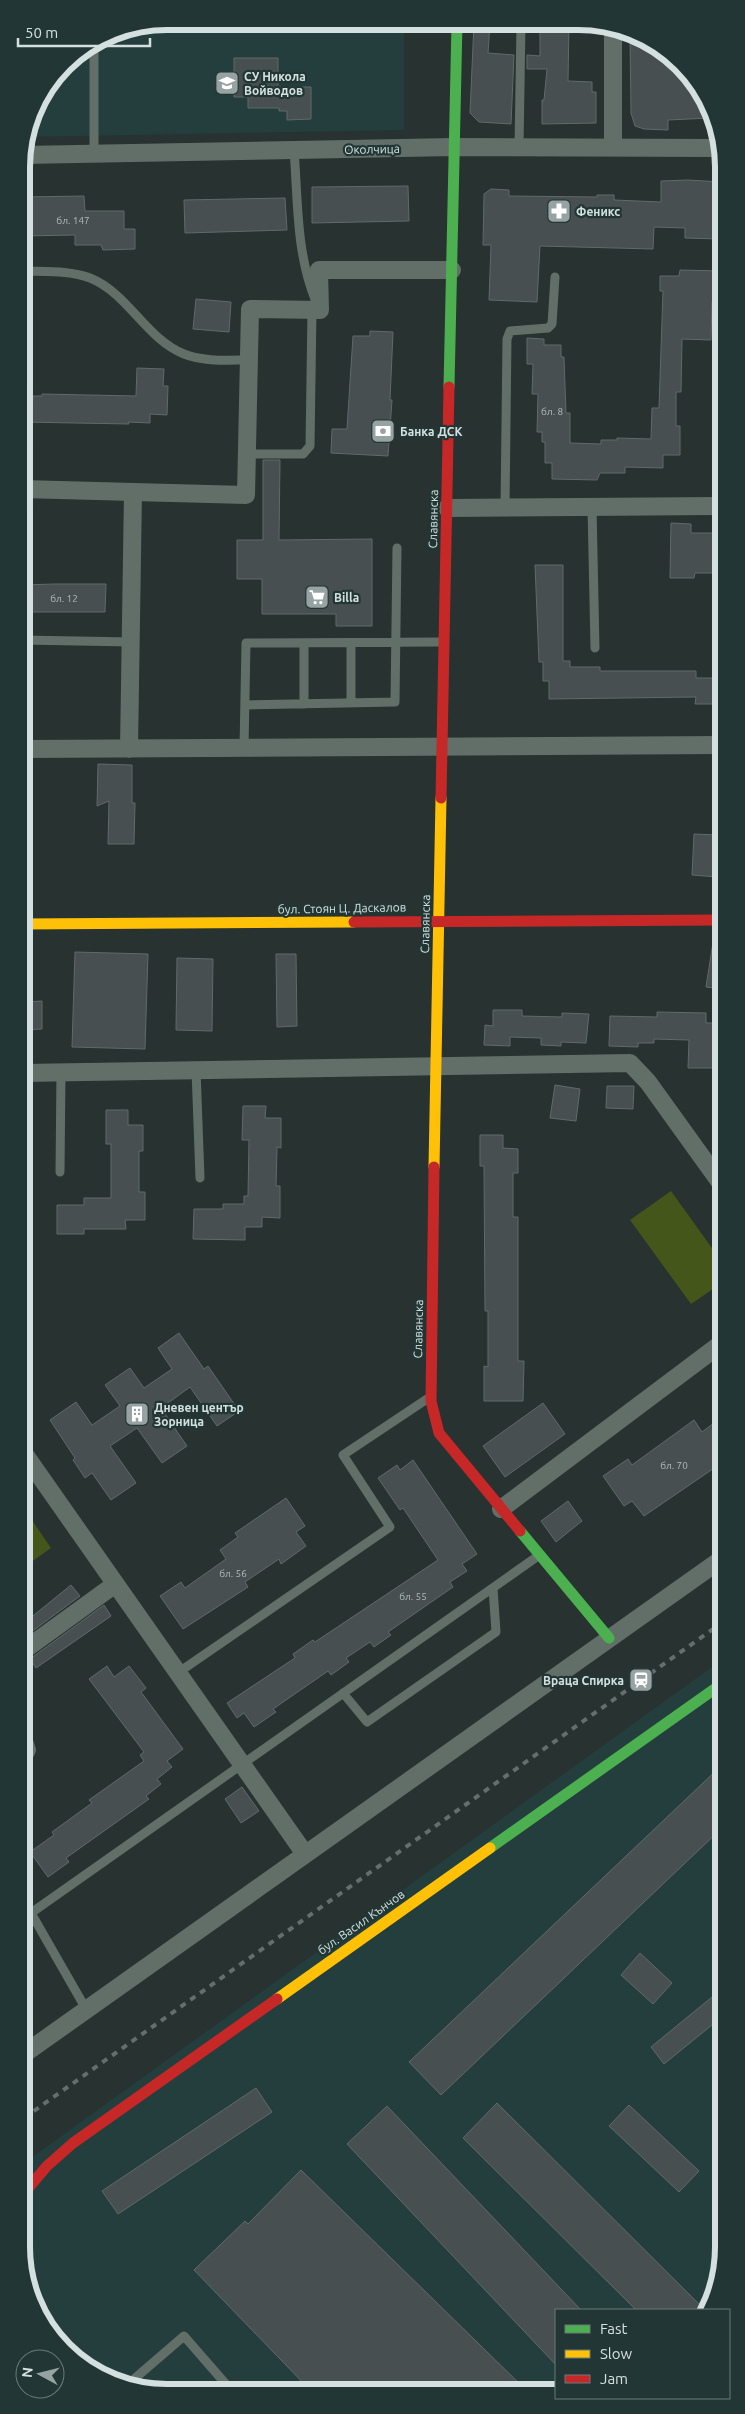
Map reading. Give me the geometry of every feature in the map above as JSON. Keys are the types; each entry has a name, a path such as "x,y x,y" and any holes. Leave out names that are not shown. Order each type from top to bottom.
{"street":[{"name":"Славянска","path":"457,30 435,1066 431,1396 438,1433 538,1556 609,1638"},
{"path":"613,35 613,147"},
{"name":"Околчица","path":"30,154 454,147 713,148"},
{"path":"30,489 246,495 250,309 316,310 319,270 452,270"},
{"path":"129,749 133,492"},
{"path":"447,508 715,506"},
{"path":"30,749 715,745"},
{"name":"бул. Стоян Ц. Даскалов","path":"30,924 715,920"},
{"path":"30,1073 630,1063 648,1082 715,1175"},
{"path":"501,1509 715,1348"},
{"path":"30,1462 114,1585 179,1672 305,1854"},
{"path":"30,2050 715,1564"},
{"path":"30,1646 114,1585"},
{"name":"бул. Васил Кънчов","path":"30,2186 47,2166 73,2143 715,1689"}],"lane":[{"path":"519,147 520,30"},
{"path":"94,51 94,153"},
{"path":"247,454 303,454 310,446 316,310 302,250 294,150"},
{"path":"30,271 67,273 89,278 109,288 163,340 183,354 203,359 248,360"},
{"path":"505,508 507,339 510,331 548,328 552,324 555,277"},
{"path":"592,507 595,648"},
{"path":"245,705 395,702 397,548"},
{"path":"30,640 132,642"},
{"path":"351,642 351,703"},
{"path":"244,748 246,643 445,642"},
{"path":"304,643 304,704"},
{"path":"196,1070 200,1178"},
{"path":"60,1172 61,1072"},
{"path":"179,1672 390,1527 343,1455 431,1396"},
{"path":"30,1910 243,1764 538,1556"},
{"path":"343,1693 367,1722 496,1632 493,1588"},
{"path":"30,1917 86,2009"},
{"path":"134,2379 184,2336 225,2384"}],"shaded area":[{"name":"СУ Никола Войводов","path":"167,30 404,30 404,130 34,137 40,115 53,91 70,70 84,58 106,44 123,37 149,31"},
{"path":"715,1665 715,2256 710,2282 700,2309 555,2309 555,2384 149,2383 123,2377 106,2370 84,2356 70,2344 44,2308 33,2274 30,2247 30,2159"}],"green space":[{"path":"671,1191 715,1252 715,1288 691,1304 630,1220"},
{"path":"30,1517 51,1548 30,1563"}],"building":[{"path":"474,30 490,30 488,53 514,55 511,124 479,122 470,113"},
{"path":"540,30 569,30 568,81 592,82 592,92 596,92 596,123 542,124 542,100 544,100 547,69 527,69 527,55 540,56"},
{"path":"630,40 661,58 675,70 692,91 706,118 668,120 668,130 644,129 635,126 631,113"},
{"path":"234,58 278,58 278,87 311,87 311,119 287,120 287,111 279,111 279,108 248,108 248,97 234,97"},
{"path":"661,181 715,182 715,239 685,238 685,228 654,227 653,249 540,246 537,302 489,300 491,245 483,245 484,194 491,189 509,190 509,196 597,197 597,195 614,195 614,200 661,202"},
{"path":"408,186 409,221 312,223 312,187"},
{"path":"84,196 85,211 124,211 124,229 135,229 135,249 103,250 101,245 75,245 75,235 30,236 30,197"},
{"path":"285,198 287,230 185,233 184,200"},
{"path":"680,270 715,271 715,301 712,301 711,340 682,339 681,392 676,392 676,426 680,426 680,455 663,455 663,468 625,467 625,473 600,473 597,480 552,479 552,463 545,463 545,442 542,442 542,432 537,432 538,394 532,394 533,364 527,364 527,338 544,339 544,345 561,345 561,357 564,357 566,413 570,413 570,443 601,444 601,440 617,440 617,438 651,439 652,408 659,408 663,291 660,291 660,276 679,276"},
{"path":"196,299 231,302 229,332 193,329"},
{"path":"370,331 393,332 390,400 392,400 388,456 331,453 332,429 347,429 353,336 370,336"},
{"path":"137,368 164,369 163,386 168,386 167,415 150,414 150,423 30,422 30,408 32,408 33,396 42,396 42,394 136,396"},
{"name":"Billa","path":"263,460 280,460 279,540 372,539 372,626 336,626 336,614 262,614 262,579 237,579 237,540 263,540"},
{"path":"671,523 691,524 691,533 714,533 715,573 695,573 694,578 670,578"},
{"path":"535,565 563,565 563,661 570,661 570,667 600,667 600,671 696,671 696,678 715,678 715,704 695,704 696,697 549,699 549,681 543,681 543,662 539,662"},
{"path":"106,584 105,612 30,612 30,585"},
{"path":"98,764 132,765 132,803 135,803 134,844 108,844 109,801 97,806"},
{"path":"694,834 715,835 715,877 692,875"},
{"path":"714,936 715,936 715,988 706,987"},
{"path":"75,952 148,954 145,1049 72,1047"},
{"path":"276,954 296,954 297,1026 277,1027"},
{"path":"177,958 213,959 212,1031 176,1030"},
{"path":"42,1001 42,1029 30,1030 30,1002"},
{"path":"493,1010 522,1010 522,1016 562,1017 562,1013 589,1014 586,1043 561,1042 561,1046 541,1045 541,1038 510,1037 510,1046 484,1045 485,1025 493,1026"},
{"path":"657,1012 706,1013 706,1023 715,1023 714,1068 688,1068 689,1040 654,1039 654,1043 638,1043 638,1047 609,1046 610,1016 657,1017"},
{"path":"555,1085 580,1089 576,1121 550,1118"},
{"path":"607,1086 634,1086 633,1109 606,1108"},
{"path":"243,1106 266,1106 265,1118 281,1118 281,1148 277,1147 276,1186 280,1186 280,1218 262,1217 262,1227 245,1227 245,1240 193,1239 194,1209 223,1209 223,1204 244,1204 244,1196 248,1196 249,1140 242,1140"},
{"path":"106,1110 128,1110 128,1125 143,1125 143,1151 139,1151 139,1192 145,1192 145,1220 125,1220 126,1229 84,1229 84,1234 57,1234 57,1205 84,1205 84,1198 111,1198 111,1144 106,1144"},
{"path":"480,1135 503,1135 503,1148 518,1149 518,1173 513,1173 513,1217 518,1217 518,1361 524,1361 523,1401 484,1401 484,1366 488,1367 488,1311 485,1311 484,1166 480,1166"},
{"name":"Дневен център Зорница","path":"179,1333 204,1369 208,1366 239,1411 217,1426 190,1387 161,1408 187,1446 162,1463 137,1428 110,1446 136,1483 111,1500 92,1473 85,1478 73,1460 75,1458 50,1420 76,1402 92,1425 120,1406 105,1385 130,1368 144,1388 172,1369 158,1348"},
{"path":"543,1403 565,1434 505,1477 483,1446"},
{"path":"694,1420 702,1432 715,1422 715,1467 644,1516 632,1501 624,1506 603,1476 628,1459 632,1465"},
{"path":"413,1460 477,1554 462,1564 467,1571 450,1582 453,1587 388,1632 391,1635 374,1647 370,1642 346,1658 349,1662 331,1675 328,1671 273,1709 276,1712 254,1727 244,1713 237,1718 227,1703 295,1658 293,1654 313,1640 315,1642 438,1560 403,1508 400,1510 378,1478 397,1465 400,1470"},
{"path":"286,1498 305,1526 296,1532 306,1546 281,1564 279,1559 245,1582 248,1587 183,1629 160,1596 181,1582 185,1588 226,1559 220,1550 238,1537 235,1533"},
{"path":"568,1501 582,1521 556,1542 541,1521"},
{"path":"71,1585 80,1596 30,1633 30,1618"},
{"path":"104,1605 111,1616 36,1668 30,1659"},
{"path":"107,1666 114,1677 129,1666 146,1688 141,1692 183,1749 167,1761 172,1767 157,1779 161,1784 146,1796 149,1799 66,1858 69,1862 48,1877 30,1852 54,1835 52,1832 92,1803 89,1800 144,1761 140,1755 144,1752 89,1679"},
{"path":"715,1772 715,1835 441,2095 409,2062"},
{"path":"242,1787 259,1811 241,1823 225,1799"},
{"path":"640,1953 672,1983 653,2004 621,1975"},
{"path":"715,1995 715,2023 664,2064 651,2047"},
{"path":"256,2088 272,2112 118,2214 102,2191"},
{"path":"497,2103 702,2307 700,2309 635,2309 463,2138"},
{"path":"629,2105 699,2171 679,2192 609,2126"},
{"path":"387,2106 580,2309 555,2309 555,2364 347,2144"},
{"path":"301,2170 520,2384 304,2384 194,2270 245,2221 248,2224"}],"railway":[{"path":"30,2114 715,1628"}],"traffic: fast":[{"path":"449,387 457,30"},
{"path":"520,1531 609,1638"},
{"path":"490,1848 715,1689"}],"traffic: slow":[{"path":"434,1167 441,798"},
{"path":"30,924 354,922"},
{"path":"277,1999 490,1848"}],"traffic: jam":[{"path":"441,798 449,387"},
{"path":"354,922 715,920"},
{"path":"434,1167 431,1401 439,1433 520,1531"},
{"path":"30,2186 47,2166 73,2143 277,1999"}],"place":[{"name":"СУ Никола Войводов","path":"227,83"},
{"name":"Феникс","path":"559,211"},
{"name":"Банка ДСК","path":"383,431"},
{"name":"Billa","path":"317,597"},
{"name":"Дневен център Зорница","path":"137,1414"},
{"name":"Враца Спирка","path":"641,1680"}]}
